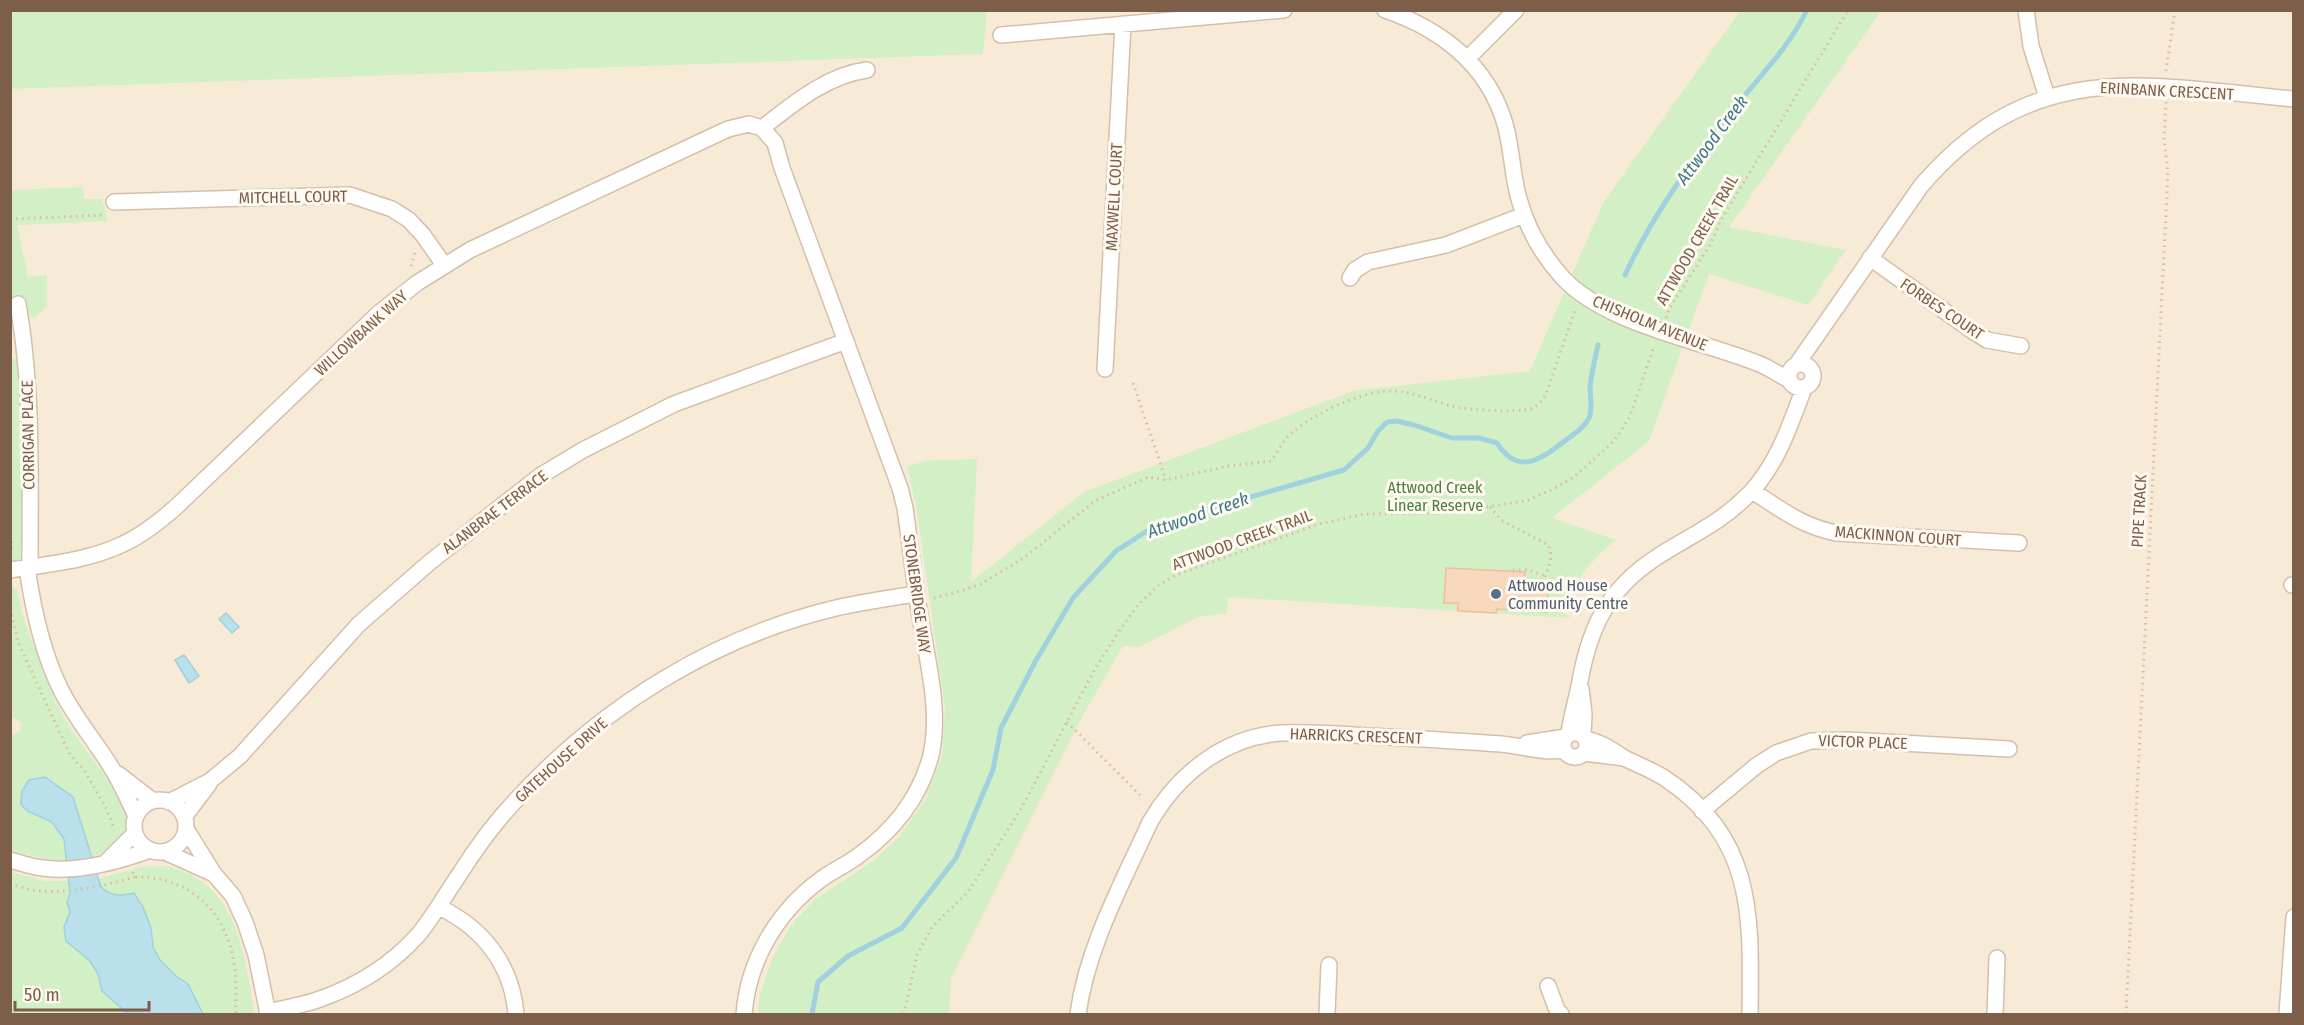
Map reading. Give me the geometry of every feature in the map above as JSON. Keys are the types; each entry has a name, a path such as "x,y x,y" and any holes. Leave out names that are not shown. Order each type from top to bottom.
{"street":[{"path":"1001,35 1284,10"},
{"name":"CHISHOLM AVENUE","path":"1385,10 1408,18 1435,33 1468,58 1496,100 1504,122 1524,215 1537,243 1564,279 1580,293 1608,309 1662,330 1797,375"},
{"path":"1468,58 1516,10"},
{"path":"2026,10 2031,46 2047,97"},
{"name":"MAXWELL COURT","path":"1105,369 1123,24"},
{"path":"762,128 830,82 847,74 867,70"},
{"name":"ERINBANK CRESCENT","path":"1575,742 1571,713 1588,642 1596,621 1622,584 1658,556 1709,528 1752,491 1774,459 1788,430 1797,375 1843,296 1921,186 1965,141 2011,112 2047,97 2080,89 2109,86 2166,88 2294,99"},
{"name":"WILLOWBANK WAY","path":"10,570 94,555 124,544 150,528 176,507 379,313 408,289 444,265 470,250 728,129 749,124 762,128"},
{"name":"STONEBRIDGE WAY","path":"744,1014 753,970 761,949 775,926 819,881 864,852 897,821 913,799 931,755 934,716 905,508 900,488 782,168 775,143 762,128"},
{"name":"MITCHELL COURT","path":"113,209 351,195 381,205 409,220 423,235 444,265"},
{"path":"1350,278 1355,270 1368,262 1446,245 1524,215"},
{"name":"FORBES COURT","path":"1870,258 1987,340 2020,346"},
{"name":"CORRIGAN PLACE","path":"18,304 29,413 29,567"},
{"name":"ALANBRAE TERRACE","path":"153,801 169,802 210,782 240,756 359,624 430,562 540,476 584,450 674,404 846,341"},
{"name":"MACKINNON COURT","path":"1752,491 1786,514 1813,528 1836,533 2019,543"},
{"path":"29,567 37,624 47,658 61,691 113,770 136,816 135,833 143,846 214,874"},
{"name":"GATEHOUSE DRIVE","path":"268,1013 319,1000 349,987 375,972 400,952 418,934 439,907 466,865 516,800 594,726 636,696 680,669 774,627 835,608 917,598"},
{"name":"HARRICKS CRESCENT","path":"1078,1014 1082,985 1090,958 1161,802 1201,763 1226,748 1255,738 1280,734 1315,733 1515,745 1532,750 1575,742 1599,742 1665,778 1702,811 1723,838 1738,868 1747,896 1750,922 1750,1014"},
{"name":"VICTOR PLACE","path":"1702,811 1756,766 1776,753 1811,741 1848,740 2009,749"},
{"path":"113,770 153,801 146,804 136,816"},
{"name":"ALANBRAE TERRACE","path":"10,860 42,868 86,867 179,844 185,823 210,782"},
{"path":"169,802 176,805 214,874 232,896 245,922 256,955 268,1013"},
{"path":"106,862 135,833"},
{"path":"439,907 473,927 491,945 503,964 511,987 516,1014"},
{"path":"2286,1014 2294,917"},
{"path":"1995,1014 1997,958"},
{"path":"1327,1014 1329,965"},
{"path":"1548,986 1557,1010 1561,1014"}],"path":[{"name":"ATTWOOD CREEK TRAIL","path":"904,1014 917,955 932,927 968,892 984,868 1021,809 1096,667 1138,605 1159,585 1176,575 1294,531 1330,521 1364,514 1451,513 1529,500 1575,477 1611,444 1630,416 1669,309 1848,10"},
{"name":"PIPE TRACK","path":"2126,1014 2168,173 2164,139 2166,65 2175,10"},
{"path":"10,219 113,209"},
{"path":"408,289 399,275 412,265 415,251 411,246"},
{"path":"917,598 954,593 981,584 1025,557 1095,501 1148,477 1166,480 1229,466 1270,461 1292,433 1309,421 1368,394 1393,391 1417,394 1455,407 1519,411 1532,409 1546,394 1575,310"},
{"path":"1133,383 1166,480"},
{"path":"1490,507 1501,520 1548,545 1551,554 1546,576 1539,581 1524,582"},
{"path":"1513,570 1534,571 1546,576"},
{"path":"1067,722 1140,795"},
{"path":"10,884 36,891 52,892 114,883 135,877"}],"shaded area":[{"path":"987,10 2293,11 2293,1014 11,1014 10,89 983,54"}],"green space":[{"path":"10,11 987,11 983,54 11,89"},
{"name":"Attwood Creek Linear Reserve","path":"1740,11 1881,11 1729,227 1846,250 1808,305 1709,274 1649,441 1552,518 1616,540 1590,564 1572,590 1561,612 1571,618 1228,597 1227,613 1198,617 1139,647 1123,646 1078,724 951,978 949,1014 758,1014 759,998 772,958 790,927 814,900 873,861 899,837 925,800 942,756 945,707 916,505 907,467 925,461 977,459 971,582 1084,492 1353,391 1530,371 1603,203"},
{"path":"83,187 84,199 102,199 108,221 17,225 28,277 47,275 47,306 34,319 21,307 11,308 11,190"},
{"path":"10,355 19,364 25,528 22,561 11,563"},
{"path":"10,584 17,590 23,617 54,699 71,730 111,783 125,812 127,829 115,843 89,858 59,860 11,850 11,735 20,732 21,722 11,717"},
{"path":"167,866 193,876 209,887 222,902 239,937 255,1014 11,1014 11,872 45,881 91,881 141,867"}],"water":[{"path":"226,613 239,627 232,633 219,619"},
{"path":"184,655 199,676 189,683 175,660"},
{"path":"45,777 73,797 101,887 117,895 134,893 143,907 151,928 153,947 160,960 188,984 203,1014 128,1014 102,991 98,974 89,960 66,941 64,927 70,912 67,903 70,893 64,839 52,822 27,811 21,804 22,791 29,780"}],"building":[{"name":"Attwood House Community Centre","path":"1446,568 1525,572 1524,583 1548,585 1547,612 1497,609 1496,613 1458,611 1458,603 1444,603"}],"waterway":[{"name":"Attwood Creek","path":"1625,275 1648,230 1689,167 1783,48 1807,10"},
{"name":"Attwood Creek","path":"812,1014 818,982 848,956 902,928 956,858 993,770 1001,728 1035,662 1073,598 1116,551 1147,531 1212,508 1344,470 1368,448 1378,431 1387,422 1396,421 1414,425 1452,438 1479,438 1497,443 1505,453 1521,462 1538,458 1575,433 1589,418 1590,386 1598,345"}],"place":[{"name":"Attwood House Community Centre","path":"1496,594"}]}
